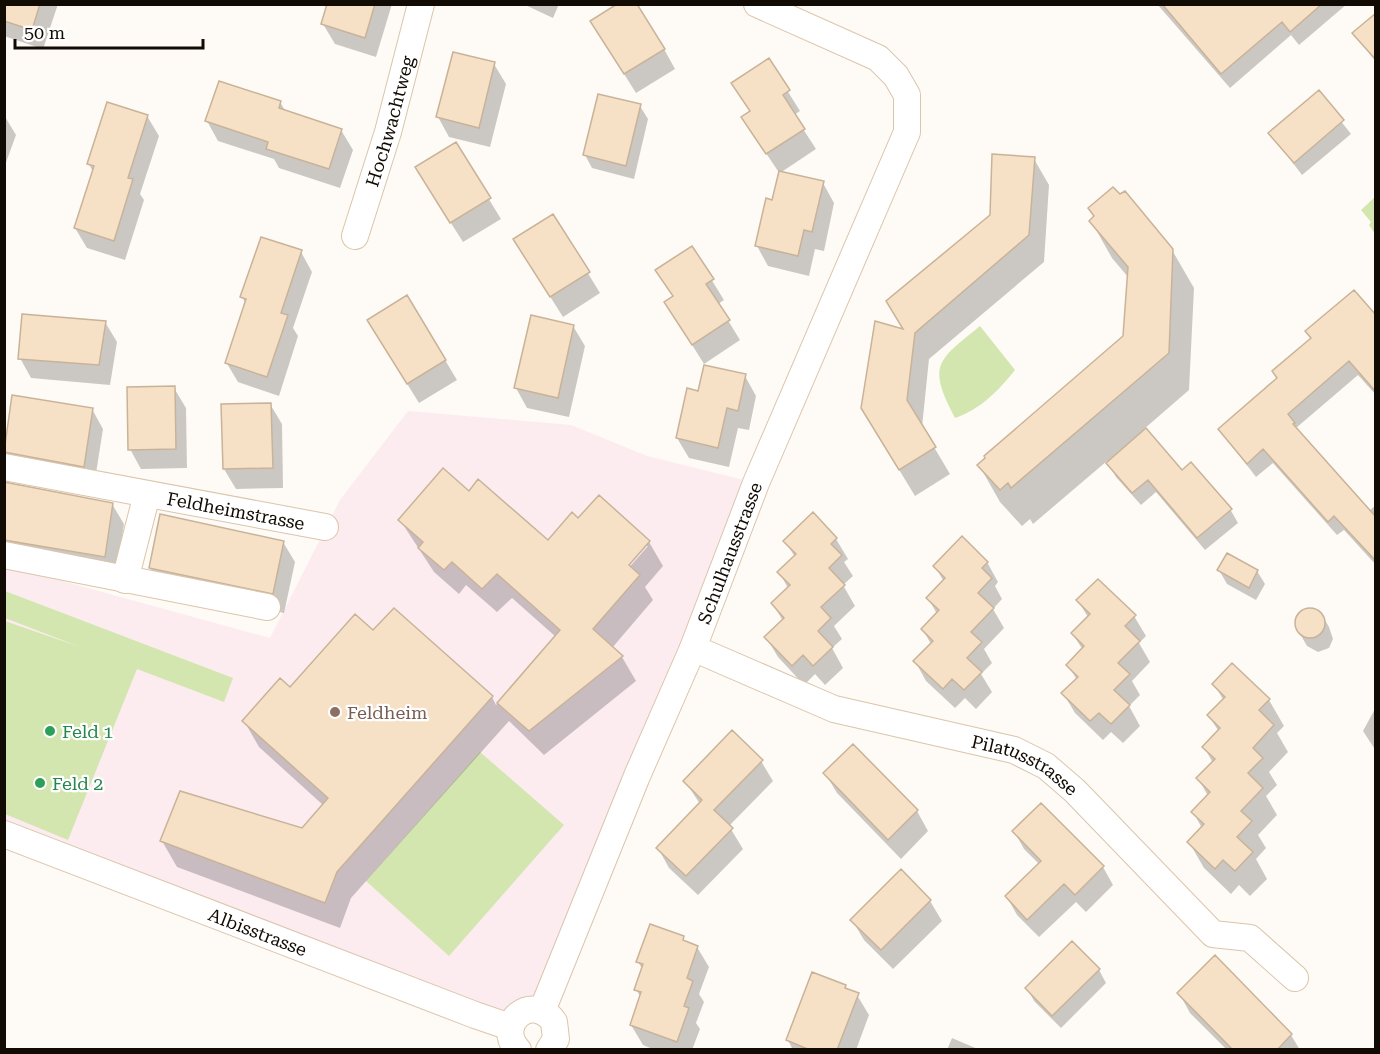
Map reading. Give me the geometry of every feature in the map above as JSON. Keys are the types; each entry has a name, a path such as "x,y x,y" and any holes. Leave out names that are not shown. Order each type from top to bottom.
{"street":[{"name":"Hochwachtweg","path":"355,236 388,132 421,4"},
{"name":"Schulhausstrasse","path":"542,1011 621,814 693,648 756,483 907,132 908,95 896,76 878,58 757,4"},
{"name":"Feldheimstrasse","path":"4,467 325,527"},
{"name":"Feldheimstrasse","path":"125,580 147,494"},
{"path":"4,555 267,607"},
{"name":"Pilatusstrasse","path":"693,648 834,709 1014,750 1046,766 1075,791 1213,934 1250,938 1294,978"},
{"name":"Albisstrasse","path":"4,834 514,1038 514,1018 522,1011 532,1009 542,1011"},
{"path":"542,1011 554,1022 557,1030 557,1047"}],"shaded area":[{"name":"Feldheim","path":"408,411 571,425 647,456 756,483 554,979 510,1027 5,834 4,565 270,638 340,500"}],"green space":[{"path":"1375,197 1375,234 1369,225 1371,222 1361,210"},
{"path":"980,326 1015,370 1002,385 973,410 955,418 941,386 939,375 941,365 954,348"},
{"path":"5,591 233,678 224,702 137,669 68,840 5,814 5,621 80,647 5,618"},
{"path":"480,752 564,825 449,956 366,881"}],"building":[{"path":"4,4 40,4 32,30 4,21"},
{"path":"327,4 375,4 365,38 321,24"},
{"path":"617,4 637,4 665,49 624,74 590,21"},
{"path":"1162,4 1322,4 1290,32 1282,22 1221,74"},
{"path":"1376,13 1376,60 1352,33"},
{"path":"453,52 495,62 479,128 436,117"},
{"path":"769,58 790,90 783,95 805,129 766,154 741,117 750,111 731,83"},
{"path":"219,81 281,101 279,108 342,129 329,169 266,149 268,142 205,121"},
{"path":"1319,90 1344,120 1294,163 1268,133"},
{"path":"598,94 641,104 626,166 583,155"},
{"path":"107,102 148,115 128,178 133,179 114,241 74,228 94,166 87,164"},
{"path":"456,142 491,198 450,223 415,167"},
{"path":"992,154 1035,157 1029,235 915,333 907,400 936,447 899,470 861,408 875,321 903,329 886,301 990,215"},
{"path":"779,171 824,181 812,232 804,230 798,256 755,246 766,198 772,200"},
{"path":"1113,187 1120,194 1125,191 1173,249 1169,353 1011,488 1008,483 1000,490 977,465 985,458 984,456 1123,336 1128,267 1089,221 1094,216 1088,208"},
{"path":"553,214 590,272 550,297 513,239"},
{"path":"261,237 302,250 281,313 288,315 267,377 225,363 246,299 240,297"},
{"path":"692,246 714,279 706,284 730,320 692,345 664,302 673,296 655,270"},
{"path":"1354,290 1376,315 1376,392 1349,361 1288,414 1295,423 1293,424 1376,517 1376,561 1334,516 1328,522 1263,449 1247,464 1218,429 1277,378 1272,371 1311,338 1305,331"},
{"path":"407,295 446,360 407,384 367,320"},
{"path":"22,314 106,321 99,365 18,359"},
{"path":"531,315 574,325 558,398 514,388"},
{"path":"704,365 746,374 738,411 727,408 718,448 676,438 687,388 698,391"},
{"path":"175,386 176,449 128,450 127,387"},
{"path":"12,395 93,408 84,467 4,452"},
{"path":"271,403 273,468 223,469 221,404"},
{"path":"1146,428 1182,470 1191,462 1232,509 1197,538 1148,480 1132,493 1106,463"},
{"path":"443,468 469,491 478,479 548,540 572,512 578,518 599,495 650,541 629,565 640,575 593,629 623,656 529,731 497,703 560,630 497,574 482,589 452,562 444,570 418,548 423,542 398,520"},
{"path":"4,482 113,503 105,557 4,540"},
{"path":"813,512 837,538 831,544 842,555 829,568 845,585 821,607 831,618 818,631 833,647 813,666 803,655 792,666 764,637 784,618 771,603 790,585 777,572 796,554 783,541"},
{"path":"160,514 284,541 273,594 149,568"},
{"path":"962,536 988,562 982,568 992,578 978,593 994,608 971,632 982,642 967,658 982,672 964,690 952,679 943,689 913,661 933,641 921,629 939,610 926,598 945,578 933,566"},
{"path":"1227,553 1258,570 1249,588 1217,570"},
{"path":"1098,579 1136,615 1125,626 1140,641 1118,663 1130,674 1114,690 1130,705 1111,724 1099,713 1090,721 1061,693 1078,677 1066,665 1084,646 1071,633 1090,614 1076,600"},
{"path":"394,608 493,696 337,872 325,903 160,841 180,791 302,828 328,798 242,721 280,678 290,687 355,614 373,630"},
{"path":"1310,608 1321,612 1325,623 1321,634 1310,638 1299,634 1295,623 1299,612"},
{"path":"1232,663 1270,699 1259,710 1274,725 1253,748 1263,758 1248,773 1263,788 1241,811 1252,821 1237,837 1253,852 1235,871 1223,860 1215,869 1187,842 1204,824 1191,812 1210,792 1196,778 1215,759 1202,747 1220,728 1207,715 1225,697 1212,684"},
{"path":"732,730 763,760 714,810 733,828 686,876 656,848 702,800 683,781"},
{"path":"853,744 918,810 888,840 823,773"},
{"path":"1041,803 1104,866 1075,895 1064,884 1027,920 1005,896 1041,861 1012,831"},
{"path":"901,869 931,900 881,950 850,920"},
{"path":"650,924 684,936 683,940 698,946 687,978 693,981 684,1006 689,1008 677,1042 630,1025 641,992 634,990 643,964 636,962"},
{"path":"1072,941 1100,969 1052,1016 1025,988"},
{"path":"1215,955 1292,1034 1277,1050 1233,1050 1177,993"},
{"path":"812,972 846,985 845,988 859,993 837,1050 810,1050 786,1040"}],"place":[{"name":"Feldheim","path":"335,712"},
{"name":"Feld 1","path":"50,731"},
{"name":"Feld 2","path":"40,783"}]}
